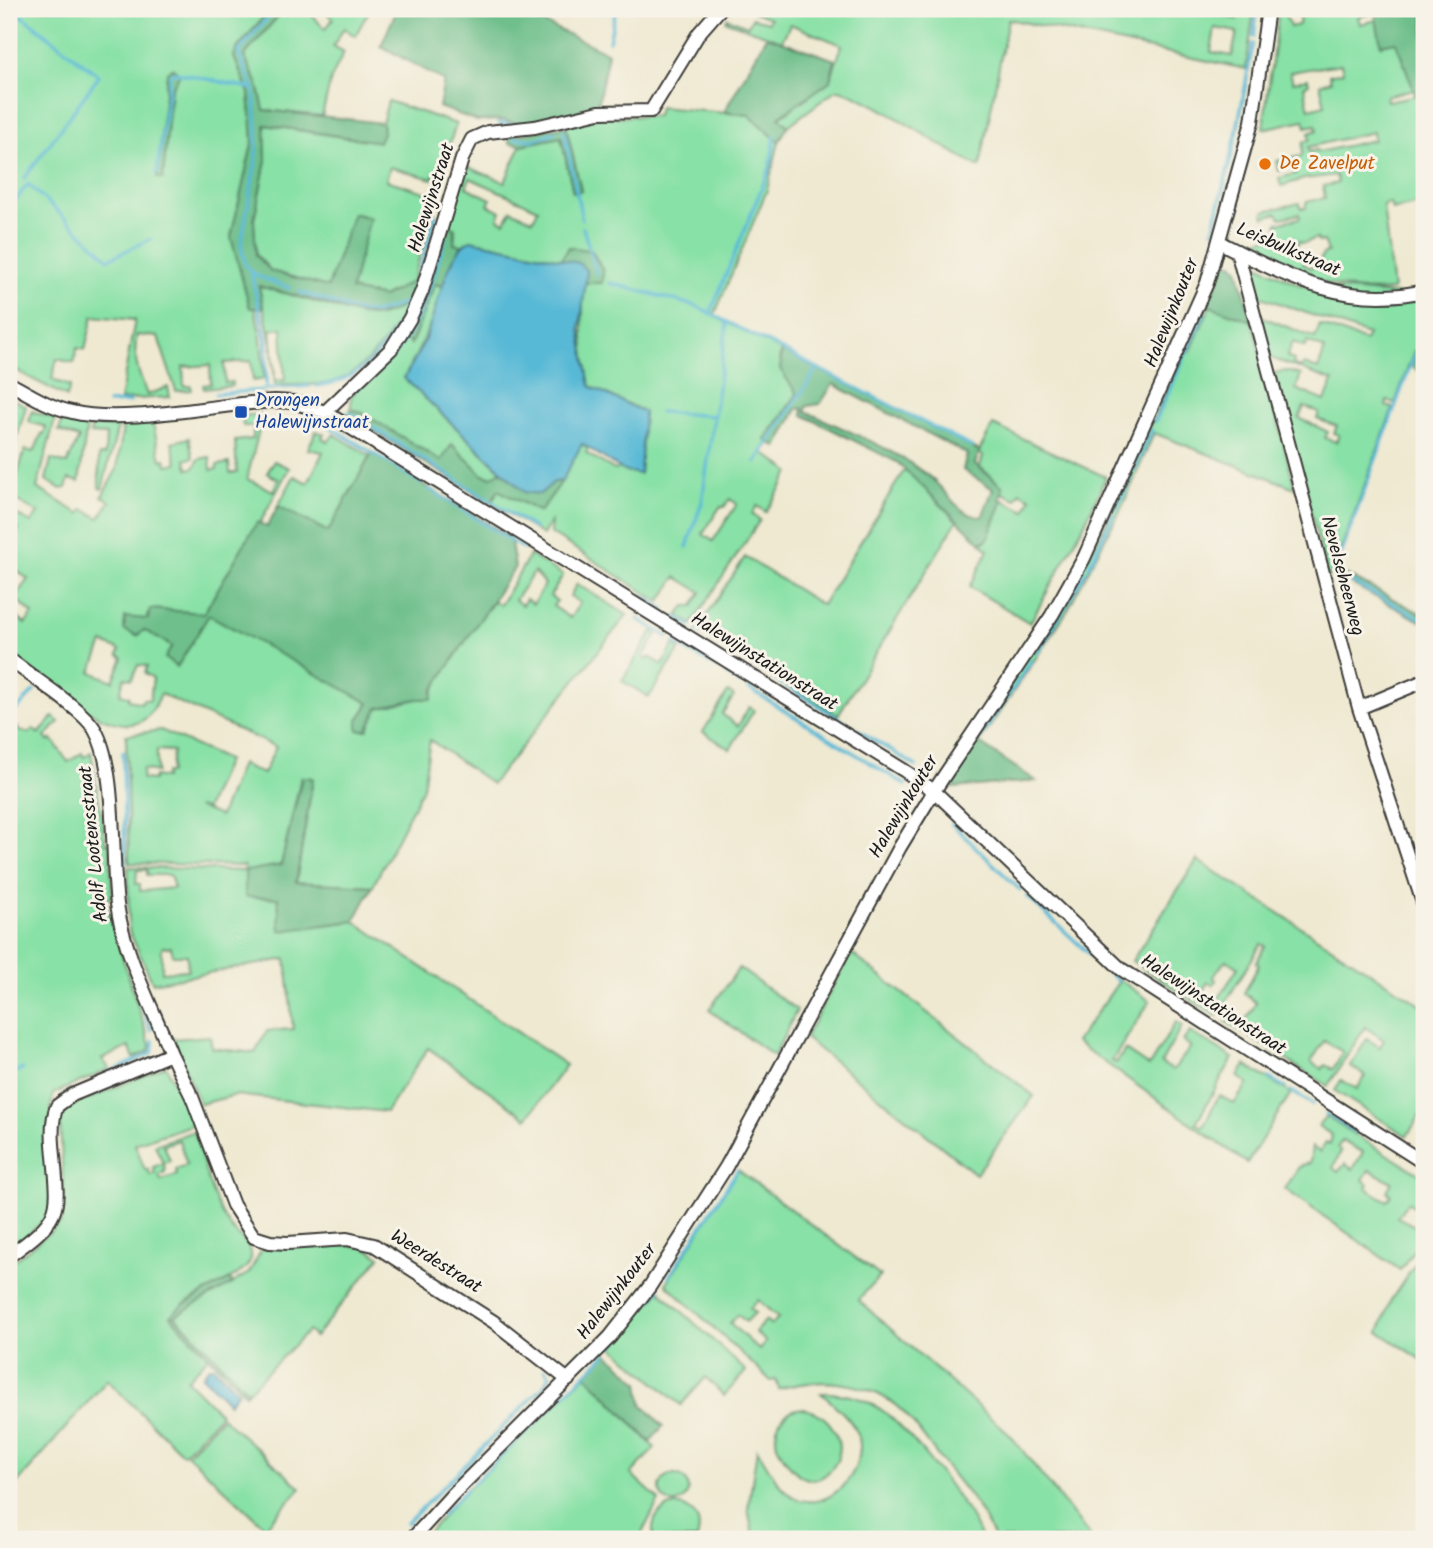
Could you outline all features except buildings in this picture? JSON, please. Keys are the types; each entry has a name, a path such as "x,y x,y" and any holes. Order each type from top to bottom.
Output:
{"street":[{"name":"Halewijnstraat","path":"326,412 391,349 410,318 422,291 461,159 472,139 488,132 535,127 599,112 651,111 699,33 720,9"},
{"name":"Halewijnkouter","path":"412,1539 453,1494 610,1337 650,1286 692,1224 934,791 1052,615 1084,558 1192,320 1219,242 1252,122 1268,9"},
{"name":"Leisbulkstraat","path":"1219,242 1328,291 1373,297 1424,291"},
{"name":"Nevelseheerweg","path":"1237,251 1359,708 1424,906"},
{"name":"Halewijnstationstraat","path":"9,383 54,407 85,415 119,415 275,401 293,402 326,412 934,791 1121,969 1424,1163"},
{"name":"Adolf Lootensstraat","path":"9,659 96,731 103,755 113,835 117,903 122,929 171,1054"},
{"path":"1359,708 1424,681"},
{"path":"9,1256 45,1229 56,1210 58,1192 52,1134 57,1106 72,1095 171,1054"},
{"name":"Weerdestraat","path":"171,1054 191,1097 233,1205 254,1237 270,1242 347,1239 374,1245 494,1322 568,1380"}],"green space":[{"path":"9,9 270,9 236,50 234,57 249,93 253,140 231,237 250,308 255,308 261,338 264,379 253,381 251,361 224,363 225,383 232,382 232,386 204,389 203,385 211,384 210,365 183,367 184,386 191,386 192,390 176,391 158,337 137,335 136,359 147,395 168,387 170,397 120,400 135,320 93,316 85,350 77,348 74,363 57,359 52,380 70,386 67,397 9,367"},
{"path":"270,9 284,9 244,56 258,84 264,110 382,123 383,133 379,142 265,125 266,160 254,220 256,255 271,271 328,287 353,213 370,218 351,290 383,297 409,283 422,283 412,297 390,313 379,315 353,312 259,286 263,308 250,308 231,237 253,140 249,93 234,57 236,50"},
{"path":"284,9 306,9 325,29 333,19 323,9 370,9 355,36 344,28 333,46 344,52 331,79 322,116 264,110 258,85 244,56"},
{"path":"397,9 515,9 608,53 598,104 593,110 528,126 504,120 477,121 439,107 444,81 381,46"},
{"path":"754,9 1215,9 1214,14 1237,19 1239,9 1254,9 1246,69 1008,19 980,167 847,92 836,90 788,126 779,118 830,81 842,45 790,24 782,41 726,21 727,18 748,26 752,18 769,22 770,18 754,12","holes":["1215,28 1237,32 1232,56 1211,52"]},
{"path":"1279,9 1283,9 1290,27 1299,25 1300,14 1317,9 1374,9 1375,13 1358,17 1360,24 1377,20 1381,45 1396,41 1414,89 1386,96 1387,101 1424,94 1424,203 1392,210 1390,203 1383,205 1393,290 1373,291 1334,285 1298,273 1244,249 1245,243 1268,238 1267,233 1278,232 1277,223 1300,218 1299,214 1281,218 1277,213 1264,217 1264,211 1300,203 1301,208 1306,208 1306,202 1325,198 1323,186 1338,183 1336,175 1304,179 1281,186 1279,178 1296,174 1292,165 1279,171 1277,161 1302,156 1303,142 1310,140 1309,133 1317,130 1316,125 1306,127 1304,120 1263,129","holes":["1341,64 1343,72 1329,75 1331,81 1320,84 1325,105 1309,109 1304,86 1309,84 1308,79 1293,82 1290,72","1373,132 1374,140 1318,152 1309,152 1308,147","1317,238 1319,242 1324,241 1328,252 1323,254 1317,267 1313,265 1311,268 1303,264 1308,255 1295,250 1299,241 1304,243"]},
{"path":"1374,9 1424,9 1424,94 1416,96 1396,42 1381,45"},
{"path":"767,36 835,60 830,81 779,117 788,126 779,142 749,115 724,112"},
{"path":"173,68 180,74 171,89 163,179 157,178 167,72"},
{"path":"388,101 456,124 440,175 444,176 412,282 383,297 350,290 370,218 353,213 329,288 271,271 256,255 254,220 266,160 265,125 348,138 383,133 382,123","holes":["390,167 432,179 433,176 441,178 436,198 386,180"]},
{"path":"659,107 749,115 779,142 767,190 714,316 782,351 779,358 798,394 765,439 770,443 763,452 790,472 766,512 757,506 752,514 760,520 692,624 678,616 685,606 693,606 701,592 676,577 660,602 550,533 551,520 543,535 491,503 498,490 540,512 562,481 581,444 588,448 586,453 615,470 619,468 640,474 644,412 590,386 583,335 583,296 585,283 602,283 603,271 592,251 570,247 561,259 471,240 462,245 454,245 455,229 449,225 465,166 505,182 521,145 561,137 573,192 581,191 566,126 599,117 657,116","holes":["470,178 538,209 533,220 511,210 505,222 498,219 501,211 488,205 491,199 466,187","730,499 737,504 713,541 703,534 720,507 724,507"]},
{"path":"566,126 581,191 573,192 561,137 521,145 509,143 509,136"},
{"path":"449,225 455,229 454,244 462,245 451,264 444,286 435,284 411,344 404,337"},
{"path":"569,247 592,251 603,271 602,283 585,283 587,271 561,259"},
{"path":"1251,262 1303,286 1424,297 1424,374 1413,368 1418,352 1414,351 1395,403 1387,401 1386,406 1393,408 1331,576 1328,577 1274,373 1287,371 1301,375 1296,389 1325,401 1333,381 1271,358 1260,316 1315,338 1320,325 1365,341 1368,335 1253,294 1246,263","holes":["1293,342 1305,347 1307,342 1325,349 1318,369 1304,364 1301,368 1293,365 1294,360 1287,357","1304,407 1319,412 1317,419 1337,426 1334,433 1339,435 1336,442 1325,438 1328,432 1299,418"]},
{"path":"1226,263 1233,263 1238,269 1252,321 1207,305"},
{"path":"435,284 444,286 426,334 404,378 501,471 491,477 483,475 452,445 442,461 359,411 351,410 351,397 376,373 404,337 411,344"},
{"path":"259,286 360,315 379,317 411,302 380,348 360,368 336,381 314,385 275,385 272,348","holes":["282,328 285,380 275,380 271,330"]},
{"path":"1210,306 1252,321 1295,488 1154,433 1124,503 1066,613 979,743 975,740 1101,534 1184,350 1190,353"},
{"path":"782,351 980,451 975,464 1003,487 1000,499 1003,500 987,540 981,543 897,462 803,415 802,408 797,409 777,447 765,440 797,394 780,369","holes":["833,384 967,454 963,470 993,489 982,517 974,516 960,508 931,478 901,458 805,411 807,406 820,404"]},
{"path":"9,397 26,406 11,458 9,457"},
{"path":"351,410 359,411 441,461 452,444 483,475 491,477 501,471 525,492 540,494 554,482 562,481 540,512 498,490 491,503 347,415"},
{"path":"32,411 55,419 37,488 80,514 83,509 99,518 110,501 102,496 117,469 123,426 153,424 161,460 165,459 167,465 177,463 172,442 189,438 193,458 186,459 188,469 194,468 199,459 210,457 211,470 217,469 217,465 229,463 230,473 237,473 235,441 253,439 253,426 243,426 242,416 263,414 247,479 273,491 278,479 267,473 274,461 289,468 260,523 257,523 204,613 150,609 143,629 172,646 177,667 209,614 369,703 358,720 359,730 367,730 378,708 417,699 431,699 441,676 458,649 494,601 500,605 530,555 563,575 550,596 557,601 553,606 570,618 580,603 570,596 577,584 627,615 492,784 430,740 423,788 373,886 296,883 313,779 301,777 281,865 280,930 354,921 566,1065 527,1118 428,1048 386,1112 236,1095 200,1104 172,1039 210,1036 212,1048 255,1053 267,1031 293,1029 286,959 153,983 129,931 128,867 244,871 245,866 129,863 126,735 161,730 227,760 206,809 197,807 220,816 241,764 263,774 276,747 161,694 146,718 132,724 115,722 76,704 13,655 17,650 9,643 9,610 25,624 33,614 16,599 9,607 9,593 18,593 28,579 14,569 9,576 9,546 19,529 9,525 9,510 31,523 38,513 13,498 9,504 9,495 14,489 9,485 9,471 17,476 25,450 34,452 46,427 29,422","holes":["534,572 545,584 533,604 526,599 522,605 515,600","103,643 120,650 118,655 123,658 113,681 91,672","138,665 147,666 145,673 153,678 150,700 143,699 142,703 129,700 129,696 120,694 124,678 132,679","157,750 173,751 170,773 166,773 165,778 154,776 153,780 142,779 143,769 157,772","137,870 147,870 147,875 170,875 174,888 140,891 140,884 136,884","162,947 171,947 173,955 187,955 188,970 162,972"]},
{"path":"62,421 87,425 79,482 69,479 66,488 61,489 46,480 51,459 67,464 79,438 59,431"},
{"path":"993,425 1106,477 1084,525 1030,623 970,587 988,550 981,543 987,540 1003,500 1025,511 1031,498 1020,492 1016,499 1002,493 1003,487 980,467 983,456 978,453"},
{"path":"92,426 118,427 102,489 99,488 99,455 105,455 106,435 90,434"},
{"path":"316,431 324,434 322,438 328,442 334,434 370,456 328,532 278,506 294,476 308,483 323,452 308,449"},
{"path":"372,453 510,537 515,567 433,690 432,699 417,699 378,708 367,730 358,730 358,720 369,703 209,615 177,667 165,658 172,646 144,630 137,636 124,630 125,617 148,619 150,609 204,613 257,522 267,527 278,506 328,532"},
{"path":"905,469 957,521 838,715 699,627 745,557 822,605"},
{"path":"1337,570 1424,615 1422,622 1335,575"},
{"path":"653,631 657,634 643,657 647,660 650,657 663,665 674,645 680,649 649,697 622,681"},
{"path":"728,692 734,696 722,714 738,726 749,707 754,710 730,749 703,732"},
{"path":"53,717 59,722 45,737 48,741 52,739 68,762 82,753 84,757 91,752 106,844 110,842 112,896 105,901 150,1045 149,1051 134,1058 129,1047 102,1059 110,1069 53,1094 53,1192 49,1216 9,1251 9,734 18,727 19,731 29,733 33,729 39,734"},
{"path":"975,740 1036,781 952,788"},
{"path":"302,777 313,778 296,882 373,886 354,921 280,931 278,898 245,897 245,871 281,865"},
{"path":"1197,860 1424,1007 1424,1109 1407,1136 1335,1091 1341,1080 1357,1089 1365,1076 1350,1066 1367,1039 1380,1047 1384,1040 1365,1027 1328,1086 1226,1022 1232,1012 1246,1020 1256,1003 1244,993 1259,965 1256,963 1265,946 1261,944 1217,1016 1132,961","holes":["1226,960 1238,967 1216,1003 1202,992 1208,982 1213,985 1216,980 1213,977","1324,1041 1343,1052 1333,1069 1325,1065 1322,1069 1311,1062"]},
{"path":"851,953 1034,1096 976,1174 805,1038"},
{"path":"739,968 797,1010 774,1056 709,1010"},
{"path":"1120,980 1150,1001 1112,1061 1116,1063 1125,1050 1149,1066 1176,1022 1182,1026 1161,1063 1173,1070 1191,1047 1183,1041 1190,1032 1233,1058 1196,1123 1203,1127 1219,1095 1234,1104 1248,1083 1238,1077 1245,1065 1291,1093 1247,1163 1076,1042"},
{"path":"166,1066 194,1124 135,1144 145,1170 148,1169 150,1175 155,1173 153,1167 163,1163 155,1145 194,1131 217,1205 251,1254 242,1271 171,1316 210,1355 187,1380 221,1414 183,1454 107,1380 9,1493 9,1265 61,1223 64,1202 60,1121 66,1108","holes":["179,1140 187,1165 176,1169 177,1175 161,1180 159,1175 165,1172 164,1163 170,1161 164,1145"]},
{"path":"1326,1117 1424,1177 1424,1215 1408,1202 1397,1217 1417,1227 1424,1217 1424,1236 1400,1270 1285,1189 1299,1167 1310,1163 1312,1147 1320,1152 1326,1142 1330,1144 1332,1135 1318,1126","holes":["1342,1141 1363,1152 1353,1169 1345,1164 1338,1172 1333,1168 1341,1151 1337,1148","1369,1170 1392,1182 1387,1191 1391,1195 1387,1201 1366,1188 1368,1184 1363,1180"]},
{"path":"738,1170 880,1276 858,1300 1011,1436 1092,1539 994,1539 979,1509 901,1410 874,1392 843,1384 810,1383 779,1389 776,1380 771,1381 666,1284","holes":["758,1300 778,1318 771,1325 766,1320 755,1332 766,1342 759,1350 730,1323 738,1315 746,1322 755,1313 750,1308"]},
{"path":"329,1243 364,1247 380,1257 315,1337 308,1331 248,1391 175,1316 249,1273 262,1249"},
{"path":"1424,1250 1424,1361 1379,1332 1391,1300"},
{"path":"230,1279 232,1284 175,1316 248,1391 245,1394 170,1316 184,1304"},
{"path":"660,1291 746,1371 724,1396 706,1377 681,1405 613,1347"},
{"path":"607,1353 639,1382 642,1404 663,1426 650,1442 586,1375"},
{"path":"586,1375 655,1448 631,1474 659,1500 639,1539 422,1539 466,1490"},
{"path":"821,1393 861,1399 876,1406 894,1421 923,1452 953,1491 976,1526 981,1539 754,1539 748,1509 757,1449 782,1487 792,1496 805,1501 831,1496 851,1476 857,1464 860,1451 857,1431"},
{"path":"796,1409 815,1412 830,1424 835,1432 839,1451 837,1461 820,1478 812,1480 796,1472 777,1445 779,1423 786,1414"},
{"path":"222,1417 301,1488 265,1527 187,1454"},
{"path":"674,1475 684,1479 688,1489 684,1499 674,1503 664,1499 660,1489 664,1479"},
{"path":"676,1505 688,1509 695,1516 699,1527 697,1539 654,1539 653,1527 657,1516 664,1509"}],"water":[{"path":"470,240 579,263 587,271 580,329 590,386 644,412 640,474 624,471 582,444 562,481 554,482 540,494 524,492 404,378 425,339 454,258"},
{"path":"209,1367 214,1367 238,1392 229,1403 202,1376"}],"waterway":[{"path":"13,9 99,76 24,179"},
{"path":"275,9 238,53 254,89 257,129 256,160 241,245 246,266 255,275 289,288"},
{"path":"609,41 616,9"},
{"path":"1254,36 1257,9"},
{"path":"1213,230 1236,136 1253,44"},
{"path":"157,173 170,75 174,72 254,89"},
{"path":"499,123 510,124"},
{"path":"564,131 582,219"},
{"path":"514,138 534,140 555,132"},
{"path":"710,314 770,168 775,136"},
{"path":"9,209 28,184 109,259 151,239"},
{"path":"317,386 345,379 367,364 385,345 400,321 411,295 436,215"},
{"path":"583,228 597,274"},
{"path":"359,387 393,355 416,321 432,282 445,238"},
{"path":"251,272 266,340 268,389 310,386"},
{"path":"610,283 696,306 972,447"},
{"path":"300,292 356,311 376,313 408,302"},
{"path":"1155,422 1204,314"},
{"path":"687,547 702,502 727,323"},
{"path":"1415,353 1335,570 1338,575 1424,620"},
{"path":"756,462 817,369"},
{"path":"216,394 264,390"},
{"path":"108,403 130,402"},
{"path":"348,412 534,528"},
{"path":"660,412 714,416"},
{"path":"319,420 421,483"},
{"path":"1134,470 1152,430"},
{"path":"1117,508 1131,478"},
{"path":"429,489 524,549"},
{"path":"1089,566 1114,514"},
{"path":"1037,654 1086,571"},
{"path":"643,596 665,610"},
{"path":"676,617 691,626"},
{"path":"638,619 668,637"},
{"path":"697,630 705,635"},
{"path":"712,640 766,673"},
{"path":"674,642 719,669"},
{"path":"979,740 1032,660"},
{"path":"726,674 740,683"},
{"path":"773,678 916,766"},
{"path":"748,688 906,785"},
{"path":"9,718 34,691"},
{"path":"123,752 125,863"},
{"path":"952,824 1020,890"},
{"path":"1027,896 1118,981"},
{"path":"139,996 151,1030"},
{"path":"111,1072 152,1053 153,1041"},
{"path":"9,1074 23,1069"},
{"path":"1269,1078 1285,1087"},
{"path":"1291,1091 1312,1104"},
{"path":"1326,1114 1355,1132"},
{"path":"669,1277 737,1171"},
{"path":"612,1346 659,1290"},
{"path":"473,1484 606,1354"},
{"path":"407,1523 543,1387 550,1375 545,1369"},
{"path":"441,1516 467,1489"}],"place":[{"name":"De Zavelput","path":"1265,164"},
{"name":"Drongen Halewijnstraat","path":"241,412"}]}
